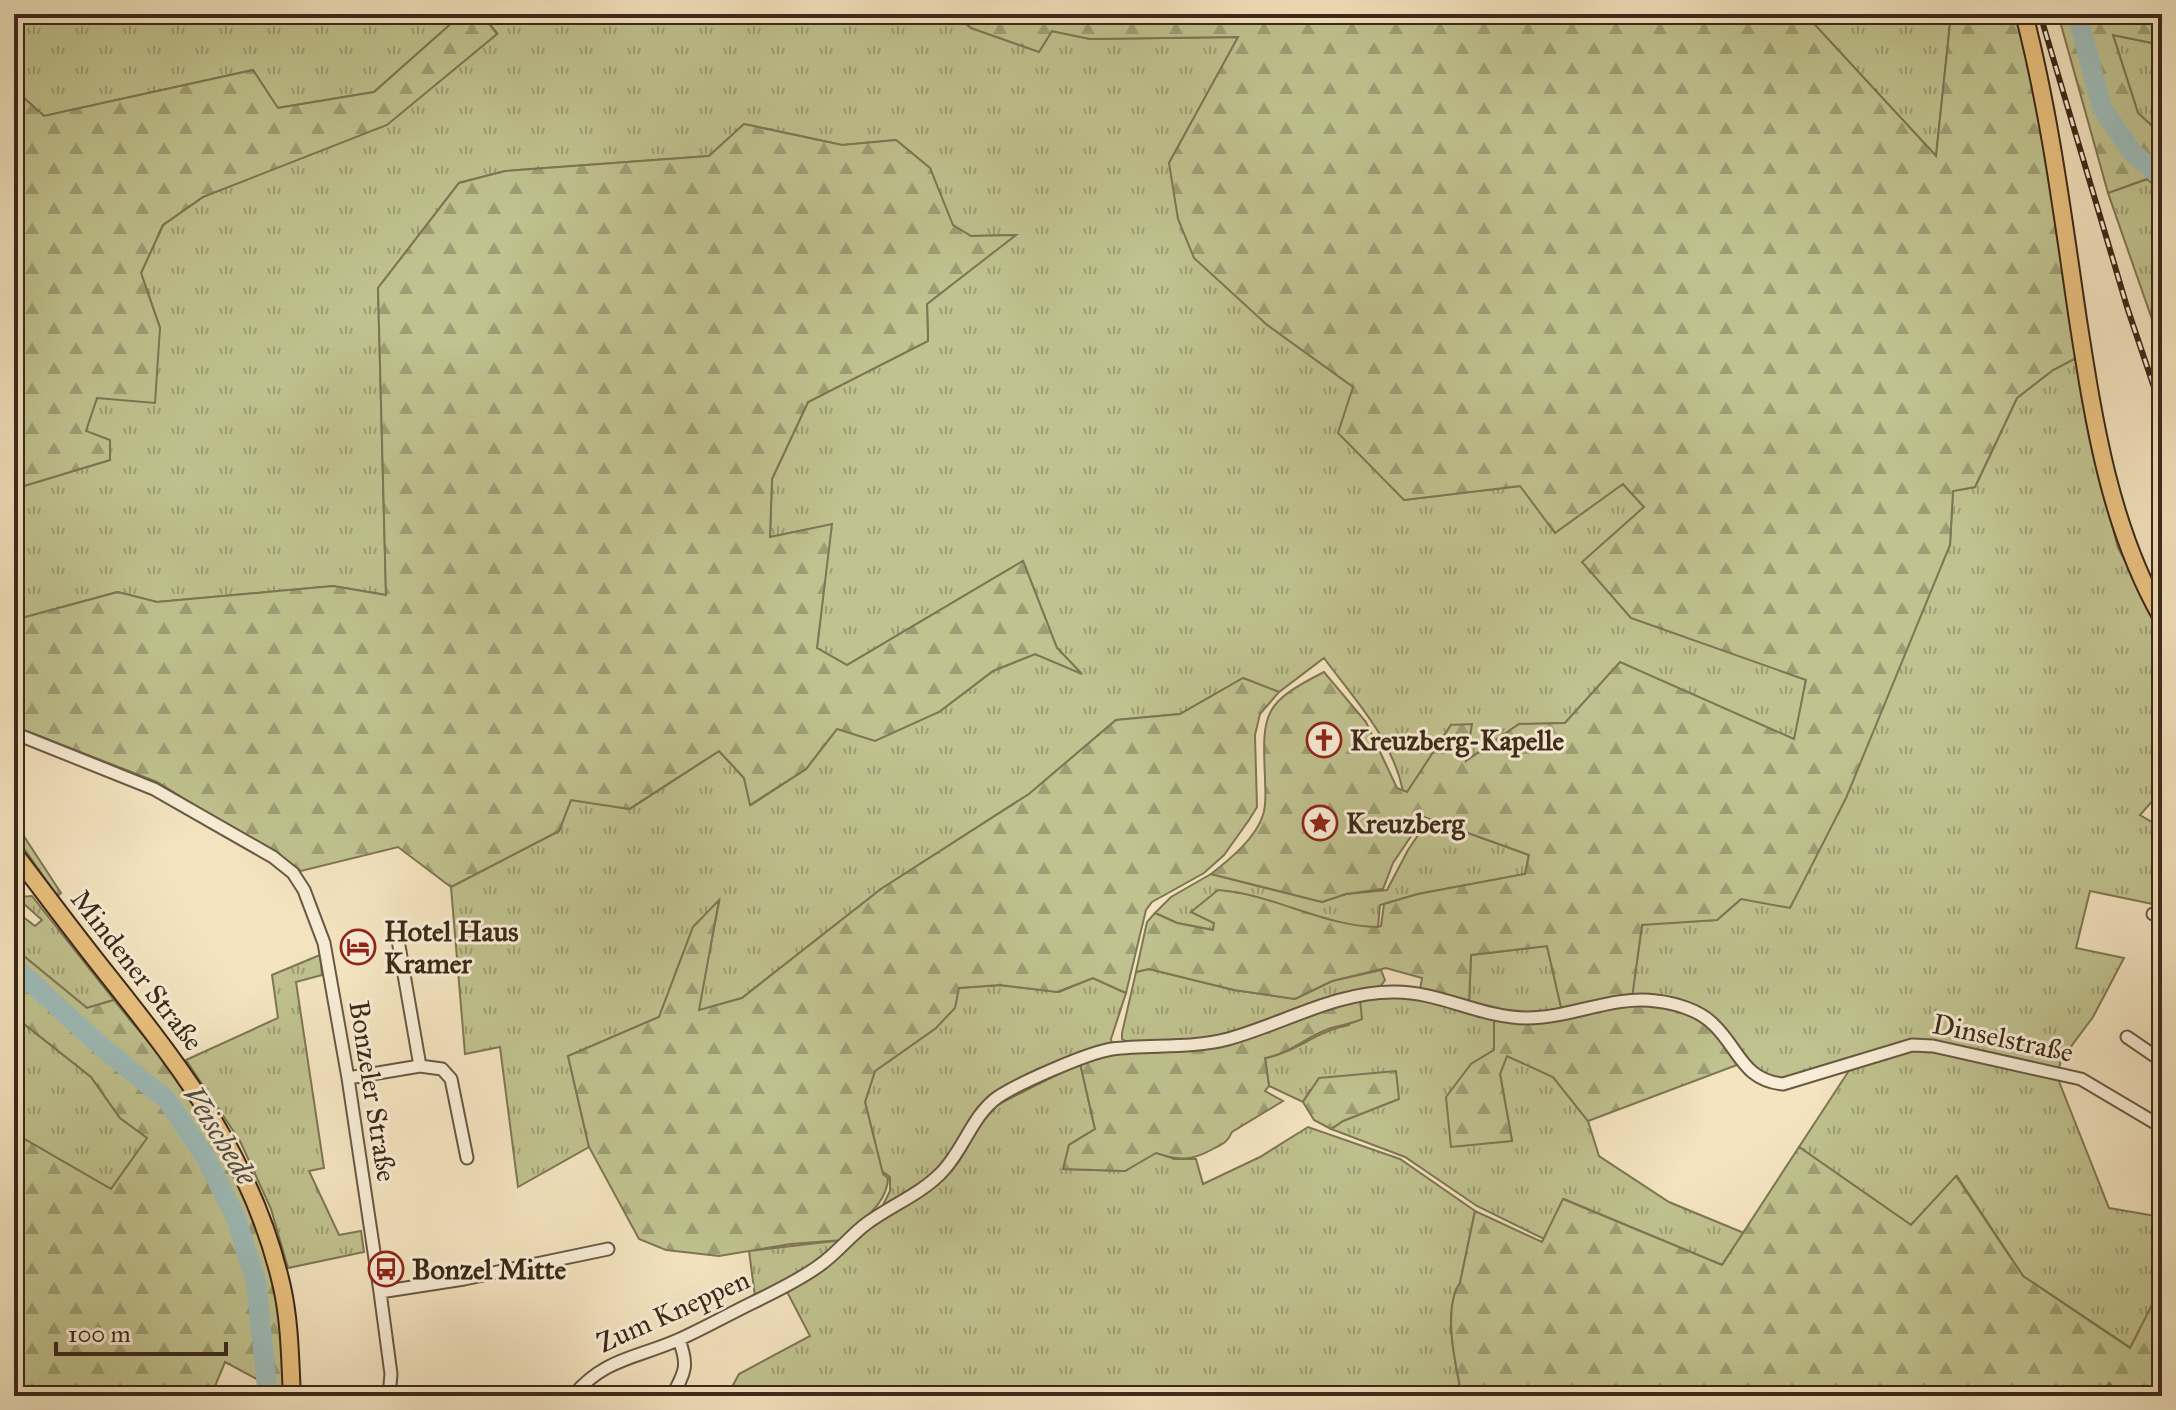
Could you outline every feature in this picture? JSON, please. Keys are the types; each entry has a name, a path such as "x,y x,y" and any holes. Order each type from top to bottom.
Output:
{"main road":[{"path":"2024,14 2045,111 2102,456 2131,555 2162,618"},
{"name":"Mindener Straße","path":"14,853 144,1019 226,1138 250,1187 282,1286 292,1396"}],"street":[{"name":"Bonzeler Straße","path":"14,733 154,789 273,857 293,873 315,913 324,943 380,1292 391,1374 389,1396"},
{"path":"398,940 420,1066"},
{"name":"Dinselstraße","path":"800,1279 822,1264 867,1223 939,1175 984,1111 1007,1092 1106,1050 1214,1043 1320,1006 1366,994 1423,994 1522,1018 1635,1000 1661,1001 1681,1006 1711,1022 1753,1074 1783,1084 1922,1044 2073,1076 2089,1082 2162,1127"},
{"path":"2127,1037 2162,1061"},
{"path":"348,1078 420,1066 442,1069 451,1079 467,1158"},
{"path":"380,1292 464,1279 608,1249"},
{"name":"Zum Kneppen","path":"573,1396 602,1368 679,1340 800,1279"},
{"path":"672,1396 684,1374 686,1360 679,1340"}],"green space":[{"path":"462,14 374,92 277,108 253,70 44,116 14,89 14,16"},
{"path":"462,14 481,14 497,34 387,125 203,197 163,225 141,273 160,328 155,403 97,398 86,431 110,440 110,460 14,489 14,89 44,116 253,70 278,108 374,92"},
{"path":"481,14 955,14 971,28 1052,31 1090,39 1239,37 1169,163 1266,324 1354,387 1404,500 1520,486 1623,484 1644,507 1583,562 1631,618 1806,679 1795,740 1620,663 1565,723 1519,724 1464,762 1451,725 1407,793 1403,791 1398,772 1381,736 1324,658 1279,692 1243,678 1180,714 1116,720 1029,794 881,889 742,998 698,1011 719,902 693,927 659,1017 568,1056 589,1147 518,1187 500,1047 465,1054 451,887 559,831 571,800 630,809 719,751 744,778 751,805 806,769 837,729 939,712 993,671 1035,654 1080,672 1057,648 1023,561 847,665 817,648 831,525 770,537 772,479 808,402 928,341 927,304 1014,235 971,236 952,225 930,168 896,140 842,145 744,124 709,156 505,171 459,183 378,288 386,595 333,586 157,602 117,592 22,618 14,616 14,489 110,460 85,432 97,398 160,328 141,273 163,225 203,197 497,33"},
{"path":"955,14 1805,14 1936,156 1951,14 2017,14 2034,85 2078,357 2053,370 2017,398 1975,487 1953,491 1950,545 1846,798 1790,908 1741,899 1717,920 1642,925 1631,1005 1656,1004 1674,1008 1714,1026 1737,1065 1588,1121 1553,1077 1507,1056 1500,1074 1512,1141 1451,1147 1446,1097 1471,1064 1494,1050 1494,1018 1563,1016 1547,946 1471,955 1469,1004 1420,990 1422,978 1386,968 1332,981 1295,999 1234,990 1149,969 1136,972 1147,922 1155,913 1177,923 1213,930 1214,923 1191,912 1218,890 1258,897 1337,921 1378,927 1381,926 1384,904 1418,894 1525,874 1529,855 1424,817 1393,863 1383,889 1346,894 1322,902 1211,874 1248,840 1263,815 1266,796 1264,738 1270,712 1289,692 1324,672 1366,722 1397,788 1407,792 1451,725 1472,724 1466,761 1519,724 1565,723 1620,662 1794,739 1806,680 1631,618 1582,562 1644,507 1623,484 1555,533 1520,486 1404,500 1338,433 1353,387 1266,324 1194,258 1178,219 1169,163 1238,37 1090,39 1052,31 1039,52 971,28"},
{"path":"1805,14 1951,14 1936,156 1812,22"},
{"path":"2058,14 2162,14 2162,45 2113,35 2138,113 2162,135 2162,191 2147,179 2108,193"},
{"path":"2113,35 2162,45 2162,135 2138,113"},
{"path":"744,124 842,145 896,140 930,168 953,225 971,236 1016,235 927,304 928,341 808,402 772,479 770,537 832,524 817,648 847,665 1023,561 1057,648 1082,674 1035,654 993,671 939,712 875,741 837,729 806,769 750,805 744,778 719,751 629,809 571,800 559,831 451,887 398,847 301,871 157,782 14,726 14,616 22,618 118,592 157,602 333,586 386,595 378,288 459,183 505,171 709,156"},
{"path":"2147,179 2162,191 2162,348 2108,193"},
{"path":"2078,357 2096,464 2118,548 2162,628 2162,790 2140,815 2162,828 2162,906 2090,891 2076,948 2124,958 2093,1017 2061,1060 2059,1069 1929,1041 1781,1081 1769,1079 1632,996 1642,924 1717,920 1741,899 1950,545 1953,491 1975,487 2017,398 2053,370"},
{"path":"1243,678 1279,692 1260,714 1255,735 1257,807 1224,855 1204,873 1152,902 1146,910 1126,993 1093,978 1057,992 1000,985 959,988 955,1008 936,1028 875,1071 865,1102 883,1174 888,1178 887,1187 872,1212 843,1240 791,1244 719,1256 666,1250 639,1239 589,1147 568,1056 659,1017 693,927 719,900 699,1010 742,998 881,889 1029,794 1116,720 1180,714"},
{"path":"1429,819 1529,855 1525,874 1418,894 1380,905 1378,927 1355,927 1301,912 1192,912 1214,923 1213,930 1177,923 1155,913 1171,897 1211,874 1322,902 1346,894 1387,890"},
{"path":"14,821 61,893 57,896 14,834"},
{"path":"14,890 20,897 32,896 114,1000 87,1008 14,948 14,910 35,926 42,920 24,904 14,901"},
{"path":"1547,946 1562,1011 1521,1017 1469,1004 1471,955"},
{"path":"14,948 87,1008 114,1000 191,1096 236,1176 264,1246 281,1319 283,1393 225,1362 211,1396 14,1396 14,1133 111,1189 147,1138 120,1118 91,1077 14,1016"},
{"path":"320,955 322,975 296,982 324,1168 309,1171 339,1235 361,1231 364,1252 288,1268 271,1209 240,1141 186,1060 278,1018 272,975"},
{"path":"1149,969 1234,990 1295,999 1332,981 1381,970 1385,980 1380,987 1254,1028 1208,1038 1131,1044 1122,1039 1122,1033 1136,972"},
{"path":"1093,978 1126,993 1112,1044 997,1094 948,1160 914,1190 882,1207 890,1191 890,1177 882,1171 865,1102 875,1071 936,1028 958,988 1000,985 1059,992"},
{"path":"1387,996 1424,999 1494,1018 1494,1050 1471,1064 1512,1141 1500,1074 1507,1056 1553,1077 1588,1121 1599,1156 1669,1202 1744,1233 1722,1265 1564,1199 1544,1239 1477,1206 1405,1157 1331,1129 1398,1099 1310,1090 1303,1102 1269,1086 1265,1058 1349,1025 1360,1000"},
{"path":"1360,1000 1362,1019 1322,1031 1265,1058 1269,1086 1265,1091 1283,1101 1232,1132 1219,1146 1198,1156 1185,1158 1156,1153 1125,1171 1063,1169 1069,1145 1095,1129 1080,1063 1113,1054 1205,1048 1314,1010"},
{"path":"14,1016 91,1077 120,1118 148,1138 111,1189 14,1133"},
{"path":"1918,1048 2058,1079 2109,1208 2162,1217 2162,1285 2131,1348 2023,1276 1957,1176 1911,1225 1799,1147 1852,1066"},
{"path":"1080,1063 1095,1129 1069,1145 1064,1169 1125,1171 1156,1152 1174,1159 1196,1159 1203,1184 1260,1157 1308,1127 1400,1159 1475,1211 1452,1308 1452,1338 1462,1396 727,1396 739,1374 810,1336 783,1284 755,1296 749,1251 843,1240 868,1229 950,1169 997,1105"},
{"path":"1396,1071 1399,1099 1343,1121 1331,1129 1314,1120 1303,1102 1319,1078"},
{"path":"1799,1147 1911,1225 1956,1176 2023,1276 2130,1348 2162,1285 2162,1396 2123,1396 2109,1383 2103,1396 1462,1396 1452,1338 1452,1308 1475,1211 1542,1242 1563,1199 1722,1265"}],"waterway":[{"path":"2077,14 2102,108 2132,152 2162,178"},
{"name":"Veischede","path":"14,967 102,1047 167,1100 206,1158 236,1218 256,1282 268,1396"}],"railway":[{"path":"2040,14 2127,307 2162,411"}],"place":[{"name":"Kreuzberg-Kapelle","path":"1324,740"},
{"name":"Kreuzberg","path":"1320,823"},
{"name":"Hotel Haus Kramer","path":"358,947"},
{"name":"Bonzel Mitte","path":"386,1269"}]}
